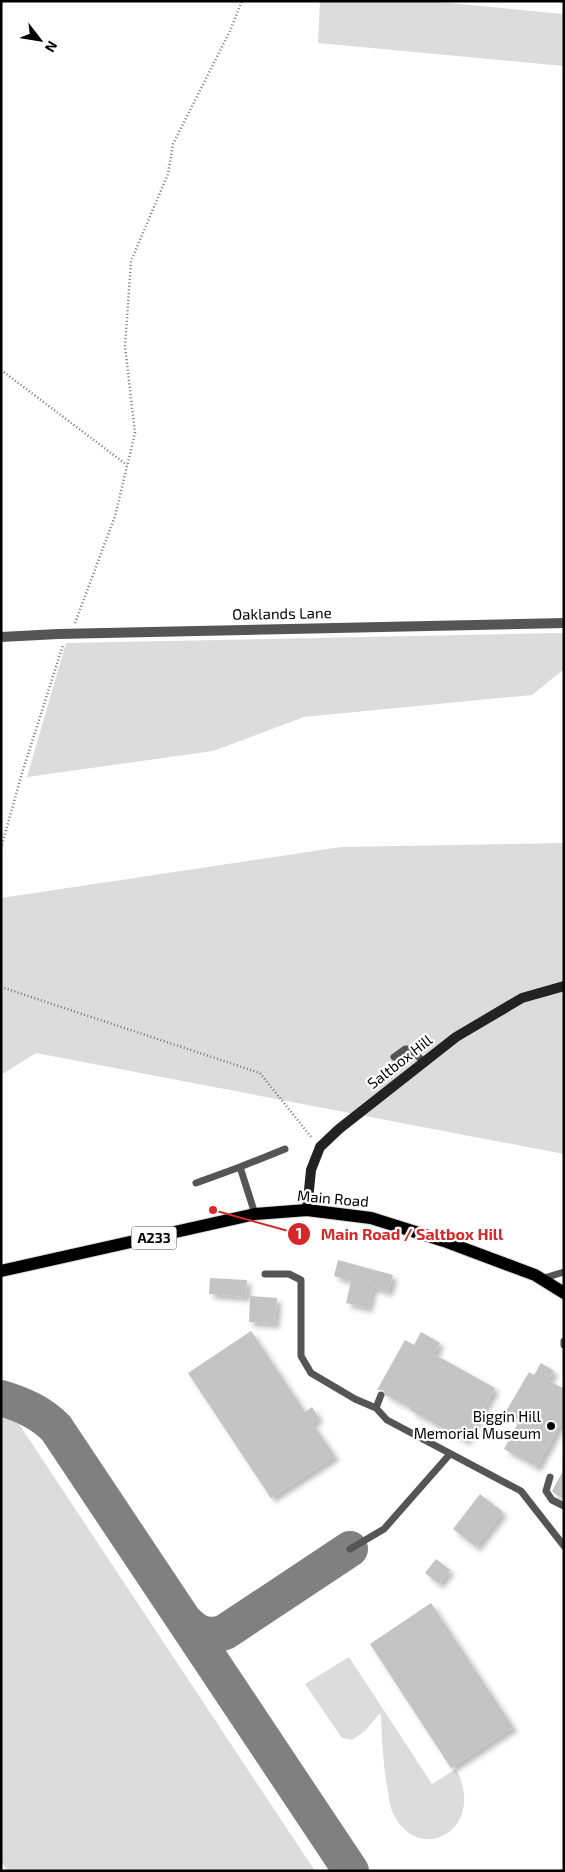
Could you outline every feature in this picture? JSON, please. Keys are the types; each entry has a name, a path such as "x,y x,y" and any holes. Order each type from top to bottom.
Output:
{"main road":[{"name":"Main Road","path":"1,1271 255,1214 307,1210 371,1218 444,1241 541,1279 564,1293"}],"street":[{"name":"Oaklands Lane","path":"1,637 564,623"},
{"name":"Saltbox Hill","path":"307,1210 311,1170 320,1148 339,1129 456,1037 522,998 564,986"}],"lane":[{"path":"394,1057 405,1049 410,1049 424,1062"},
{"path":"196,1183 285,1149"},
{"path":"240,1167 255,1214"},
{"path":"541,1279 564,1272"},
{"path":"265,1274 289,1274 301,1280 301,1356 311,1372 356,1399 376,1408 387,1420 520,1491 564,1546"},
{"path":"376,1408 381,1395"},
{"path":"350,1549 384,1528 450,1454"},
{"path":"550,1477 546,1491 552,1500 564,1506"}],"path":[{"path":"1,848 22,773 67,634 74,628 88,594 115,516 135,434 125,346 131,261 168,174 173,144 230,32 242,1"},
{"path":"1,370 127,465"},
{"path":"1,986 260,1073 320,1148"}],"shaded area":[{"path":"320,1 428,1 564,14 564,66 318,43"},
{"path":"564,633 564,669 532,695 304,717 213,751 27,777 66,643"},
{"path":"564,843 564,1154 36,1053 1,1075 1,898 341,847"},
{"path":"1,1416 17,1421 315,1871 8,1871 1,1861"},
{"path":"349,1657 432,1784 456,1769 464,1791 463,1809 457,1824 446,1834 432,1839 418,1837 404,1829 393,1813 385,1772 381,1715 379,1714 366,1730 352,1740 342,1738 305,1684"}],"building":[{"path":"338,1260 393,1275 388,1292 373,1287 368,1308 346,1303 351,1281 334,1276"},
{"path":"210,1278 247,1280 246,1297 209,1294"},
{"path":"250,1296 277,1298 275,1324 249,1322"},
{"path":"251,1331 305,1412 312,1407 319,1418 312,1423 335,1456 271,1498 188,1373"},
{"path":"421,1332 440,1343 434,1354 495,1388 466,1441 410,1410 411,1408 386,1395 383,1390 377,1390 405,1340 414,1345"},
{"path":"541,1363 554,1371 548,1380 564,1389 564,1417 537,1467 504,1449 519,1421 505,1413 529,1372 534,1375"},
{"path":"564,1469 564,1499 552,1491"},
{"path":"480,1494 503,1512 476,1547 453,1529"},
{"path":"436,1559 450,1570 439,1584 425,1573"},
{"path":"431,1603 513,1727 451,1768 370,1644"}],"taxiway":[{"path":"1,1398 31,1410 56,1428 351,1871"},
{"path":"187,1623 195,1630 204,1634 214,1635 225,1632 350,1549"}],"place":[{"name":"Main Road / Saltbox Hill","path":"213,1210"},
{"name":"Biggin Hill Memorial Museum","path":"551,1426"}]}
